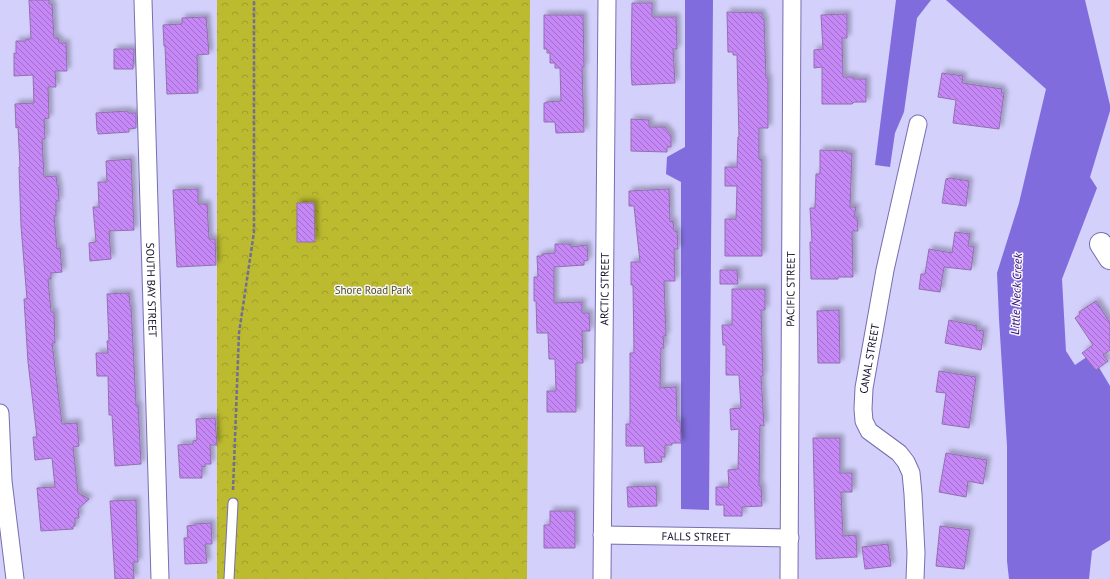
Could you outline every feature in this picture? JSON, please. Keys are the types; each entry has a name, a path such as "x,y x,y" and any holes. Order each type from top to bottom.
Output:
{"street":[{"name":"SOUTH BAY STREET","path":"143,0 160,579"},
{"name":"ARCTIC STREET","path":"602,579 607,0"},
{"name":"PACIFIC STREET","path":"789,579 792,0"},
{"name":"CANAL STREET","path":"915,579 916,553 911,474 906,462 899,453 869,431 864,420 863,409 864,388 885,270 918,124"},
{"path":"0,414 3,481 15,579"},
{"name":"FALLS STREET","path":"602,534 790,538"}],"lane":[{"path":"229,579 233,503"}],"path":[{"path":"233,503 239,333 254,232 254,0"}],"green space":[{"name":"Shore Road Park","path":"217,0 530,0 527,579 217,579"}],"water":[{"path":"685,0 713,0 709,510 681,509 681,182 666,174 667,157 685,147"},
{"path":"896,0 931,0 917,18 904,112 895,133 890,167 875,165"},
{"name":"Little Neck Creek","path":"946,0 1085,0 1110,105 1110,111 1090,177 1097,188 1062,279 1066,351 1075,365 1091,354 1110,386 1110,540 1092,551 1089,579 1009,579 1007,561 1007,446 997,273 1019,203 1046,89"}],"building":[{"path":"29,0 49,0 49,4 52,4 54,38 58,38 59,43 66,43 67,71 55,71 56,87 48,87 49,118 44,119 45,139 42,139 44,177 56,176 59,201 56,201 56,216 54,216 57,249 60,248 62,272 51,273 51,279 48,279 51,312 54,312 55,343 52,343 62,424 77,423 79,446 73,447 78,493 89,499 78,509 79,518 75,518 75,526 73,526 73,529 41,531 37,488 55,487 52,458 35,460 33,437 37,437 28,362 24,299 27,299 21,226 18,127 16,128 15,104 34,103 33,75 14,76 14,53 16,54 16,41 26,41 26,39 31,39"},
{"path":"632,3 652,3 652,17 676,17 677,49 673,49 675,83 632,85"},
{"path":"727,12 762,13 762,19 764,19 766,78 768,78 768,128 759,128 759,159 762,160 762,256 725,256 725,219 736,219 737,186 725,186 725,167 737,167 739,137 737,55 733,55 733,52 728,52"},
{"path":"847,14 847,38 842,38 843,77 866,79 866,102 854,102 852,104 822,104 822,67 814,68 814,50 823,49 821,15"},
{"path":"544,15 583,15 584,67 582,67 584,132 556,133 555,122 544,122 544,103 561,101 560,68 555,68 555,63 550,63 550,53 547,53 547,49 544,49"},
{"path":"206,17 209,54 197,55 198,93 167,94 163,25 182,24 182,18"},
{"path":"114,49 134,49 133,69 114,69"},
{"path":"942,73 963,76 962,83 1002,89 1001,93 1004,93 999,129 953,123 956,100 938,97"},
{"path":"128,111 128,113 136,113 136,128 129,129 129,132 98,134 96,113"},
{"path":"631,119 649,120 649,127 664,127 671,135 671,147 667,147 667,152 631,151"},
{"path":"820,150 847,151 847,153 852,153 850,207 856,207 854,217 857,217 858,231 852,231 853,277 838,277 838,279 811,279 810,242 812,242 810,208 815,208 816,174 820,174"},
{"path":"131,159 134,230 109,231 111,259 90,261 89,243 96,242 93,207 99,207 98,182 107,182 106,161"},
{"path":"950,178 969,181 966,206 942,203 946,179"},
{"path":"198,189 198,204 207,204 209,239 215,239 216,265 177,267 173,190"},
{"path":"669,189 670,222 673,221 674,231 677,231 678,249 674,249 675,281 664,281 666,336 663,336 664,348 661,348 660,388 676,387 677,421 680,421 681,443 665,445 665,457 661,457 662,462 645,463 644,446 626,446 626,424 630,424 630,353 634,353 633,285 631,285 631,262 640,262 634,206 629,206 629,191"},
{"path":"297,203 314,203 315,242 297,242"},
{"path":"955,232 970,234 968,246 974,247 971,270 944,267 940,292 919,289 921,274 925,274 929,249 952,253"},
{"path":"555,244 571,244 571,247 587,245 588,260 584,261 584,265 554,267 554,303 582,302 582,313 589,313 590,331 582,331 583,363 576,363 576,412 547,412 547,391 556,391 555,359 549,359 548,333 537,333 536,301 534,301 534,277 538,277 537,256 555,253"},
{"path":"720,270 737,270 738,284 720,284"},
{"path":"732,289 765,289 765,310 761,310 763,376 761,376 764,426 760,425 759,486 761,486 762,506 742,507 742,516 724,516 724,505 716,505 716,487 729,487 728,470 738,469 739,429 731,430 730,409 741,408 739,375 726,375 726,345 723,345 722,325 732,325"},
{"path":"129,293 141,464 115,466 112,415 109,415 108,376 97,376 96,353 108,353 107,341 109,341 107,294"},
{"path":"1096,301 1110,323 1110,350 1103,355 1108,361 1096,370 1082,353 1093,345 1075,318 1080,314 1079,312"},
{"path":"839,310 840,363 818,363 817,311"},
{"path":"949,320 977,326 976,330 984,331 981,350 945,343"},
{"path":"939,371 976,377 969,428 942,424 946,393 936,392"},
{"path":"215,418 217,445 210,445 211,464 205,464 205,467 202,466 202,478 180,478 178,445 193,444 193,441 197,440 196,419"},
{"path":"813,438 840,438 840,473 852,473 852,492 841,492 843,536 856,535 857,557 816,559"},
{"path":"946,453 987,460 983,484 968,481 966,497 939,492"},
{"path":"656,486 657,506 628,507 627,487"},
{"path":"136,500 138,562 133,562 134,579 115,579 110,501"},
{"path":"550,511 575,511 575,548 544,548 544,525 550,525"},
{"path":"211,523 212,544 205,544 207,563 185,564 184,538 188,538 187,526"},
{"path":"940,526 970,530 964,569 936,566"},
{"path":"888,544 891,566 865,569 862,547"}]}
